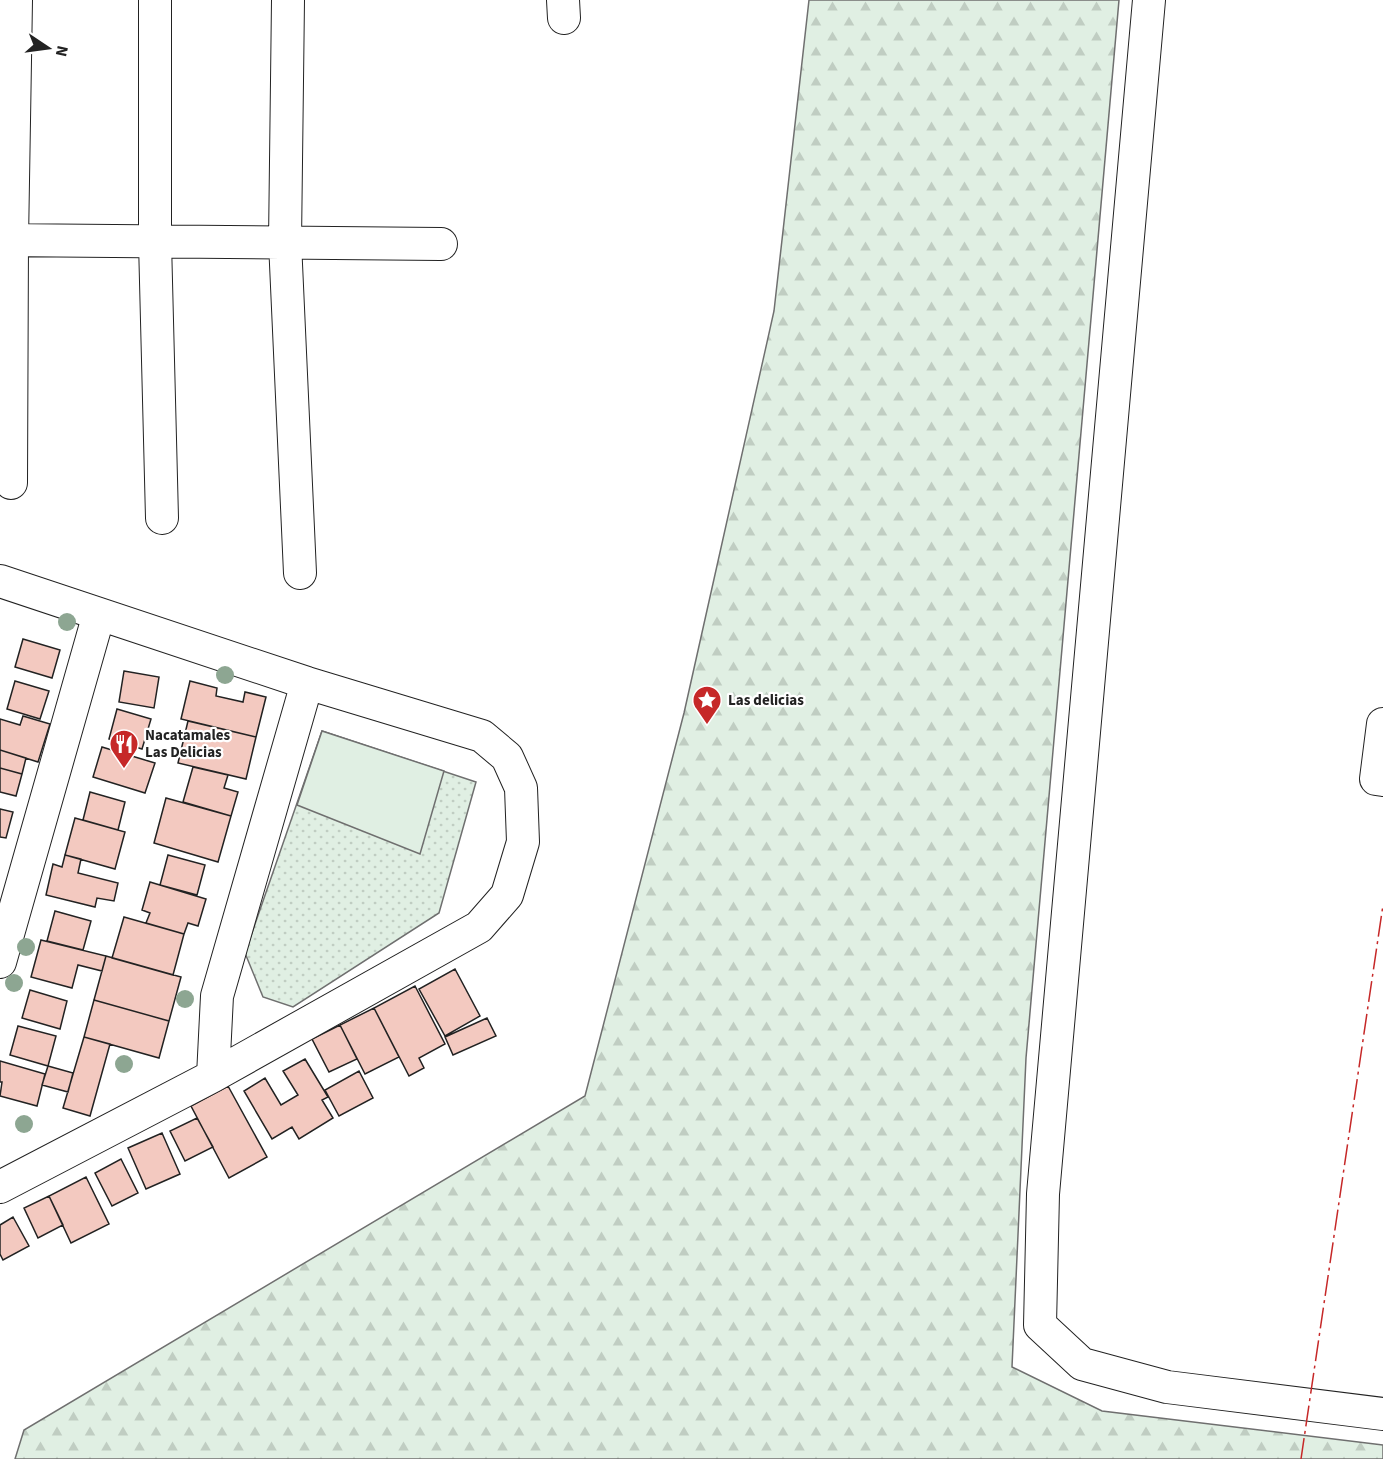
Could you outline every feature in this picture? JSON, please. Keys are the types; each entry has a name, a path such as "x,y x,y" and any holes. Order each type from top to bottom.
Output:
{"street":[{"path":"11,483 6,241 16,0"},
{"path":"155,0 155,242 162,518"},
{"path":"288,0 285,242 300,573"},
{"path":"1149,0 1043,1194 1040,1325 1082,1364 1167,1387 1383,1414"},
{"path":"6,241 441,244"},
{"path":"0,581 308,683 482,736 507,757 521,788 523,842 507,895 480,927 213,1076 0,1187"},
{"path":"0,962 99,615"},
{"path":"213,1076 217,996 308,683"},
{"path":"1383,724 1376,779 1383,780"}],"green space":[{"path":"809,0 1119,0 1026,1058 1012,1367 1102,1411 1383,1445 1383,1459 15,1459 24,1430 585,1096 684,713 774,311"},
{"path":"322,731 476,782 439,913 293,1007 263,997 245,953"},
{"path":"322,731 444,771 420,854 297,805"}],"building":[{"path":"23,639 60,650 52,678 15,667"},
{"path":"124,671 159,677 154,708 119,702"},
{"path":"15,681 49,691 40,719 7,709"},
{"path":"190,681 217,688 216,696 243,702 245,692 266,697 256,737 181,719"},
{"path":"117,709 151,719 142,749 109,739"},
{"path":"23,716 50,724 38,762 0,750 0,719 20,725"},
{"path":"188,721 256,737 246,779 178,763"},
{"name":"Nacatamales Las Delicias","path":"102,747 155,763 145,793 93,777"},
{"path":"0,750 26,758 22,774 0,768"},
{"path":"193,767 228,775 224,788 238,792 231,816 183,802"},
{"path":"0,768 22,774 16,796 0,792"},
{"path":"90,792 125,802 118,830 83,820"},
{"path":"166,798 231,816 218,862 154,843"},
{"path":"0,809 13,812 6,838 0,837"},
{"path":"75,818 125,832 115,869 65,855"},
{"path":"65,855 81,859 78,873 118,883 114,901 97,898 95,907 46,895 53,864 62,867"},
{"path":"168,855 205,865 197,895 160,885"},
{"path":"150,882 206,899 198,926 188,923 184,934 146,923 150,913 142,910"},
{"path":"55,911 91,921 83,950 47,941"},
{"path":"124,917 184,934 173,975 112,958"},
{"path":"41,940 106,956 102,971 78,965 72,988 31,977"},
{"path":"106,956 181,977 169,1021 94,1000"},
{"path":"455,969 480,1016 445,1036 419,989"},
{"path":"415,986 445,1044 419,1058 424,1068 409,1076 374,1008"},
{"path":"30,990 67,1001 60,1029 22,1018"},
{"path":"94,1000 169,1021 159,1058 84,1037"},
{"path":"374,1008 399,1057 365,1074 340,1025"},
{"path":"487,1018 496,1036 453,1055 445,1037"},
{"path":"340,1025 357,1059 329,1072 312,1039"},
{"path":"18,1026 56,1036 48,1066 10,1055"},
{"path":"84,1037 110,1044 90,1116 63,1108"},
{"path":"305,1059 328,1097 322,1100 333,1118 299,1139 292,1127 272,1139 244,1091 265,1078 281,1105 298,1095 283,1071"},
{"path":"0,1061 45,1074 37,1106 0,1096 2,1082 0,1082"},
{"path":"48,1066 73,1073 68,1092 42,1085"},
{"path":"359,1071 373,1098 339,1116 325,1090"},
{"path":"228,1086 267,1157 229,1178 191,1106"},
{"path":"197,1118 213,1147 185,1161 170,1131"},
{"path":"162,1133 180,1174 146,1189 128,1148"},
{"path":"121,1159 138,1193 112,1206 95,1173"},
{"path":"86,1177 109,1224 71,1243 49,1196"},
{"path":"49,1196 63,1225 38,1238 24,1208"},
{"path":"13,1217 29,1246 3,1260 0,1254 0,1225"}],"power":[{"path":"1301,1459 1383,905"}],"place":[{"name":"Las delicias","path":"707,726"},
{"name":"Nacatamales Las Delicias","path":"124,770"}]}
